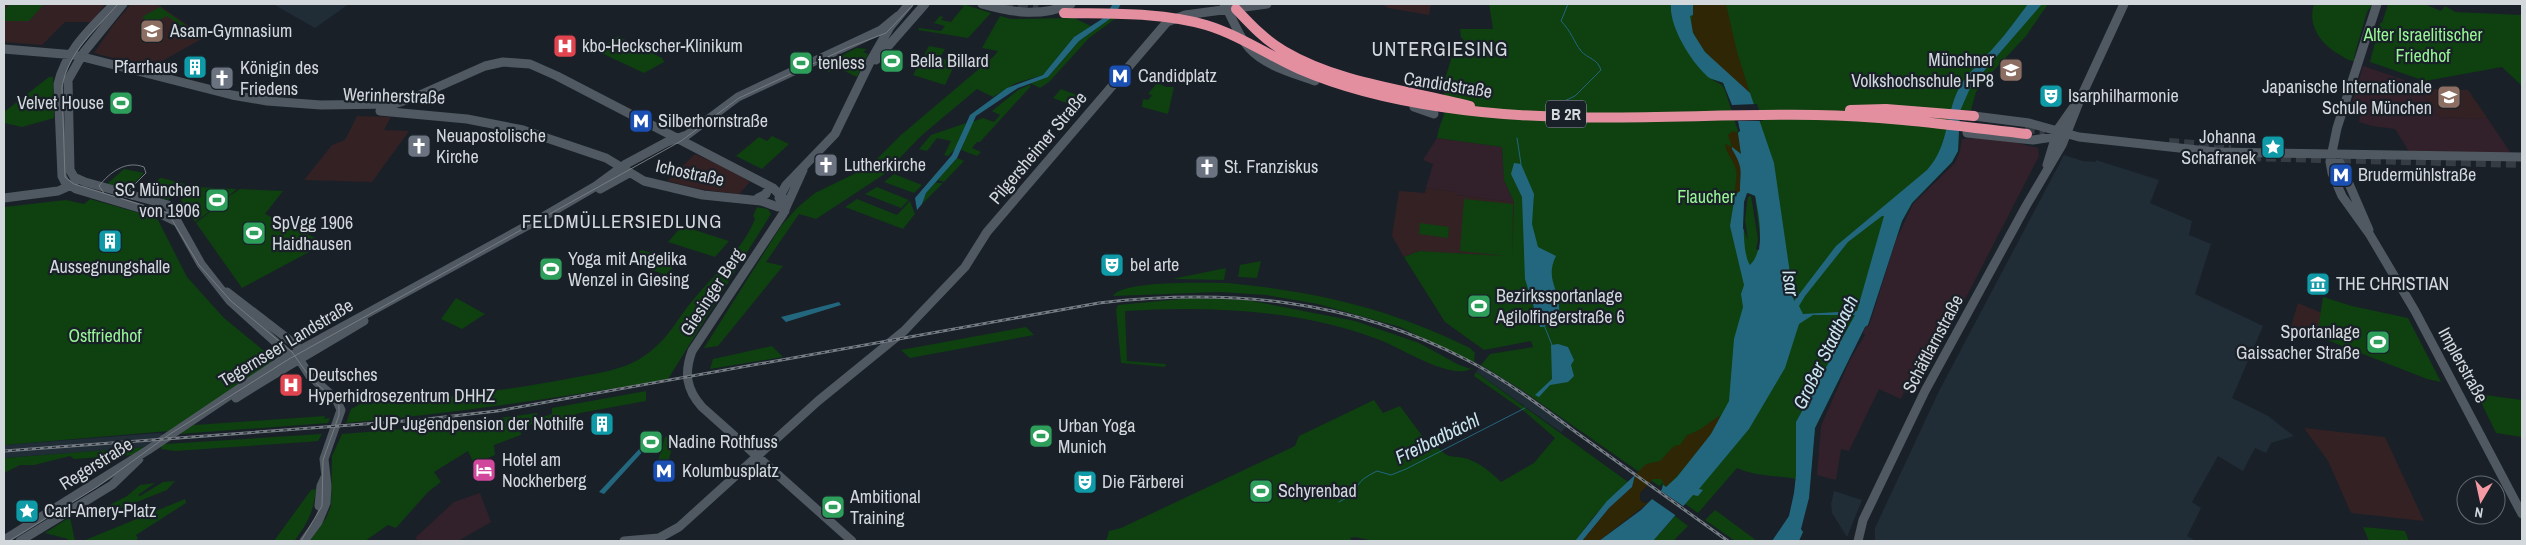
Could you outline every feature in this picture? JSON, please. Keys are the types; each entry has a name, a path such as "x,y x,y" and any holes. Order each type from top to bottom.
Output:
{"highway":[{"path":"1230,7 1268,41 1305,61 1362,81 1470,106"},
{"name":"Candidstraße","path":"1074,10 1154,12 1205,21 1238,32 1304,69 1337,83 1397,98 1505,116 1572,120 1663,115"},
{"name":"Candidstraße","path":"1304,69 1379,90 1436,102 1558,114 1663,115"},
{"path":"1418,108 1441,114 1505,116"},
{"path":"1849,113 1886,109 1962,125 2027,128"},
{"path":"1849,113 1962,125 1974,116"},
{"name":"B 2R","path":"1663,115 1849,113"}],"main road":[{"path":"114,4 68,57 59,73 62,173 65,182 70,186 163,215 177,222"},
{"path":"123,4 79,58 67,83 70,166 74,177 84,182 168,205 201,264 223,290 292,342 296,355 310,376 338,401 341,410 340,418 324,459 325,477 328,486 326,503 318,522 304,541"},
{"path":"677,139 688,135 738,97 881,30 909,4"},
{"name":"Giesinger Berg","path":"756,456 699,404 689,392 686,380 687,367 692,351 774,225 781,209 790,199 793,182 835,134 867,71 925,4"},
{"name":"Candidstraße","path":"982,4 1016,13 1033,14 1056,10 1074,10"},
{"path":"1003,4 1032,9 1059,4"},
{"path":"1230,7 1245,4"},
{"path":"1230,7 1267,4"},
{"name":"Schäftlarnstraße","path":"2048,168 2050,153 2081,97 2124,4"},
{"name":"Implerstraße","path":"2377,4 2343,106 2330,162 2332,173 2345,202 2370,235 2453,380 2522,514"},
{"name":"Candidstraße","path":"1230,7 1250,48 1274,64 1334,87 1418,108"},
{"name":"Pilgersheimer Straße","path":"624,541 649,540 666,536 679,527 818,401 821,394 916,318 965,267 987,232 1161,27 1178,17 1230,7"},
{"path":"867,71 898,16"},
{"name":"Werinherstraße","path":"4,49 68,57"},
{"name":"Werinherstraße","path":"4,53 79,58 232,95 289,103 390,106 405,103 483,67 501,62 518,62 529,64 561,79 677,139"},
{"name":"Werinherstraße","path":"79,58 209,95 262,105 298,109 428,112 479,119 525,131 607,158 625,170"},
{"path":"1418,108 1441,114"},
{"path":"1974,116 2060,135 2216,152 2522,159"},
{"path":"1962,125 2043,146 2050,153"},
{"path":"2027,128 2039,132 2035,140"},
{"path":"2010,137 2035,140 2060,135"},
{"name":"Schäftlarnstraße","path":"1858,541 1863,520 1922,397 2048,168 2060,135"},
{"path":"677,139 769,186 780,195 781,209"},
{"name":"Tegernseer Landstraße","path":"151,448 296,355 339,337 418,287 543,217 555,213 625,170 658,147 677,139"},
{"name":"Implerstraße","path":"2333,155 2340,163 2370,235"},
{"name":"Ichostraße","path":"625,170 637,178 693,192 747,200 781,209"},
{"path":"70,186 74,177"},
{"path":"4,198 58,191 84,182"},
{"path":"769,186 793,182"},
{"path":"780,195 793,182"},
{"path":"758,198 766,194 769,186"},
{"name":"Ichostraße","path":"747,200 780,195"},
{"name":"Regerstraße","path":"4,541 151,448"},
{"name":"Regerstraße","path":"20,541 112,485 151,448"},
{"path":"756,456 852,541"},
{"path":"298,541 316,513 321,486 325,477"}],"shaded area":[{"path":"4,4 106,4 91,22 65,22 42,45 4,42"},
{"name":"Asam-Gymnasium","path":"131,4 157,4 205,37 164,60 146,67 94,53 113,25"},
{"path":"273,4 349,4 315,28"},
{"path":"1382,4 1431,4 1429,15 1388,8"},
{"path":"2363,66 2416,84 2440,117 2488,119 2512,155 2410,153 2395,129 2359,122 2360,116 2349,112"},
{"name":"Japanische Internationale Schule München","path":"2416,84 2430,89 2468,90 2488,119 2440,117"},
{"path":"357,116 391,117 384,130 409,131 372,182 304,180 332,145 345,140"},
{"path":"1437,138 1502,147 1504,180 1514,202 1456,195 1456,192 1426,188 1433,164 1423,160"},
{"path":"1962,139 2005,140 2038,148 2039,156 1958,313 1925,355 1907,393 1904,392 1901,399 1879,389 1849,451 1841,449 1836,480 1817,475 1821,426 1850,360 1865,335 1863,332 1869,326 1896,240 1913,204 1955,163"},
{"path":"695,154 726,168 750,182 739,194 705,190 667,181"},
{"path":"2064,155 2083,161 2096,162 2096,160 2159,180 2150,203 2192,221 2189,235 2211,244 2195,294 2263,326 2232,398 2268,416 2294,436 2271,443 2266,453 2255,448 2243,471 2218,456 2192,502 2201,508 2187,536 2196,541 1875,541 1875,528 1939,391"},
{"path":"1426,188 1456,192 1456,195 1514,202 1512,257 1419,251 1404,257 1392,236 1399,191 1425,193"},
{"path":"2298,303 2322,313 2317,336 2291,326"},
{"path":"1481,365 1522,390 1569,424 1561,432 1476,372"},
{"path":"2304,428 2385,437 2424,521 2351,513 2328,461"},
{"path":"159,433 165,435 147,447 4,458 4,445"},
{"path":"1834,491 1862,500 1847,537 1832,513 1831,504"},
{"path":"480,493 491,522 458,541 419,541 415,538 454,502"}],"green space":[{"path":"10,4 44,4 29,21 4,21 4,10"},
{"path":"954,4 962,4 991,13 968,38 918,30 919,28 941,31 945,26 934,23 940,16 943,17 941,20 951,22 964,6"},
{"name":"Flaucher","path":"1489,4 2048,4 2026,36 1982,83 1976,92 1971,110 1960,110 1958,151 1952,162 1912,203 1902,221 1865,326 1815,428 1810,478 1796,475 1796,479 1766,475 1737,468 1698,513 1522,390 1481,365 1490,354 1533,347 1531,341 1484,350 1445,322 1404,257 1419,251 1506,256 1460,251 1464,199 1513,204 1512,257 1514,202 1504,180 1502,147 1437,138 1446,108 1442,89 1453,53 1462,52 1464,41 1461,37 1460,29 1493,29"},
{"path":"2314,4 2373,4 2367,12 2354,57 2355,61 2349,60 2333,51 2317,34 2312,20"},
{"name":"Alter Israelitischer Friedhof","path":"2388,4 2424,4 2441,11 2445,6 2455,12 2522,15 2522,86 2502,67 2425,81 2370,62 2380,23 2382,23"},
{"path":"160,7 203,37 199,39 167,16 152,24 142,17"},
{"path":"1000,16 1011,19 1074,18 1091,26 1074,37 1043,75 1016,83 993,97 977,89 922,135 883,175 816,219 799,214 766,262 783,266 718,346 704,348 781,226 798,207 815,193 860,171 878,158 901,135 993,57 998,51 982,48"},
{"path":"1114,16 1119,16 1089,38 1049,82 1040,88 1030,83 1048,77 1079,41"},
{"path":"618,36 662,58 664,62 644,73 597,51"},
{"path":"929,46 945,49 940,58 956,62 945,85 913,75"},
{"path":"857,48 867,49 863,52 868,54 857,77 838,68 829,72 818,66 836,58 839,61 841,60 838,57"},
{"path":"49,77 53,77 54,118 22,127 4,123 4,112"},
{"path":"1157,83 1166,87 1174,87 1168,114 1142,107 1143,99 1148,100 1152,95 1148,94"},
{"path":"1029,85 1031,86 980,142 977,142 972,148 981,152 977,156 961,150 972,122 983,118 994,122 1000,115 992,111 1018,90"},
{"path":"1061,89 1084,98 1079,103 1075,102 1072,105 1053,98"},
{"path":"966,123 956,148 948,156 944,155 951,141 937,138 927,151 919,149 931,135"},
{"path":"772,136 789,144 762,169 736,156 759,137 767,141"},
{"path":"957,158 964,161 944,182 938,180 936,183 943,183 922,204 926,193"},
{"path":"124,169 144,173 128,190 107,184"},
{"path":"894,174 922,185 914,193 884,182"},
{"path":"160,178 185,184 168,200 144,194"},
{"name":"SpVgg 1906 Haidhausen","path":"197,187 237,189 225,199 240,189 283,191 265,214 326,243 242,288 196,223 224,201 195,222 181,200"},
{"path":"877,187 909,200 901,208 865,194"},
{"name":"Ostfriedhof","path":"90,199 157,218 187,277 224,318 274,359 274,362 169,431 4,445 4,207 66,200 84,204"},
{"path":"857,199 897,215 910,201 915,214 903,229 845,207"},
{"path":"757,207 768,209 771,214 668,379 508,404 346,423 351,409 375,396 377,402 392,403 504,389 602,372 630,364 655,348 693,300 735,252 743,242 755,219 753,216"},
{"path":"1420,223 1449,227 1448,238 1419,234"},
{"path":"682,226 729,241 715,257 668,242"},
{"path":"641,250 679,260 666,275 631,263"},
{"path":"1261,261 1257,278 1238,277 1240,265"},
{"path":"1226,268 1224,280 1172,279"},
{"path":"1228,283 1292,291 1382,312 1411,322 1470,348 1475,353 1474,363 1400,327 1318,304 1266,295 1220,292 1113,296 1120,291 1132,287 1148,285"},
{"name":"Sportanlage Gaissacher Straße","path":"2323,297 2352,306 2408,318 2441,382 2427,379 2317,336"},
{"path":"456,298 485,314 462,329 441,319"},
{"path":"1191,298 1247,300 1355,321 1419,343 1459,365 1471,369 1462,371 1439,367 1380,340 1318,322 1254,312 1189,309 1125,311 1127,361 1166,364 1165,367 1121,363 1116,310 1118,305"},
{"path":"1026,327 1034,335 910,358 901,350"},
{"path":"772,346 783,357 710,369 713,359"},
{"path":"1476,372 1628,482 1595,515 1575,541 1374,541 1355,537 1350,538 1352,541 1106,541 1109,531 1121,528 1295,446 1299,436 1374,400 1383,413 1400,406 1431,448 1436,446 1448,455 1473,461 1501,482 1534,463 1555,438 1524,411 1474,376"},
{"path":"646,391 646,401 580,413 538,427 536,419 536,423 521,427 521,435 494,445 495,455 474,464 468,451 434,472 441,482 428,492 396,528 388,525 365,541 310,541 326,518 331,506 332,456 342,434 440,426 537,413 537,419 552,414 552,408"},
{"path":"2477,394 2522,400 2522,437 2496,433"},
{"path":"325,416 324,419 330,418 328,423 178,434 194,425"},
{"path":"322,434 318,441 175,451 161,449 162,445 166,444"},
{"path":"675,436 667,467 656,468 665,437"},
{"path":"147,447 133,455 74,459 70,456 34,465 20,465 4,473 4,458"},
{"path":"175,481 167,490 99,517 98,511 127,496 140,485 155,483 138,495 140,496 163,482"},
{"path":"316,489 310,516 295,540 274,541 311,490"},
{"path":"185,499 186,503 136,535 138,539 135,541 83,541"},
{"path":"1715,510 1757,541 1735,541 1705,520"},
{"path":"1675,516 1688,526 1673,541 1653,541"},
{"path":"70,517 75,541 68,541 68,539 45,533"},
{"path":"2363,527 2405,531 2409,541 2369,541"}],"sand":[{"path":"1693,4 1726,4 1737,52 1750,93 1719,66 1698,43 1692,29"},
{"path":"1733,131 1738,133 1741,154 1733,147 1742,168 1740,191 1735,195 1736,170 1725,144 1732,147 1728,135"},
{"path":"1720,415 1705,442 1689,463 1666,487 1661,479 1653,479 1640,493 1640,500 1644,503 1649,502 1599,541 1582,541 1609,508 1632,487 1635,475 1646,464 1660,461 1674,446 1680,445 1687,435 1700,429"}],"water":[{"path":"1113,4 1121,4 1114,16 1079,41 1048,77 1018,88 976,116 957,158 926,193 922,204 917,210 915,198 952,155 970,115 1007,88 1043,75 1074,37 1102,19"},
{"name":"Isar","path":"1671,4 1693,4 1693,15 1690,16 1693,33 1705,52 1750,93 1774,163 1794,301 1836,246 1927,170 1940,150 1952,105 1962,83 2028,4 2042,4 1971,86 1960,111 1958,151 1952,162 1912,203 1902,221 1868,325 1865,327 1815,428 1809,498 1801,529 1803,532 1799,541 1772,541 1789,516 1794,493 1796,422 1855,315 1813,315 1799,324 1785,368 1749,429 1699,489 1703,490 1698,496 1693,495 1653,541 1599,541 1641,510 1662,489 1663,485 1666,487 1677,477 1711,434 1729,401 1734,339 1743,307 1741,294 1744,285 1730,226 1735,195 1740,191 1741,174 1740,166 1732,147 1741,154 1738,133 1740,131 1723,83 1708,77 1687,52 1677,32 1671,13","holes":["1748,193 1755,196 1760,232 1758,250 1750,265 1744,241 1745,209","1884,216 1857,311 1803,314 1799,306 1805,296 1848,242"]},
{"path":"1514,163 1521,164 1534,194 1532,224 1538,247 1556,256 1553,264 1552,278 1558,297 1559,313 1544,327 1540,327 1525,279 1522,197 1511,174"},
{"path":"839,302 841,305 786,322 781,317"},
{"path":"1558,344 1568,347 1574,360 1571,365 1574,376 1568,382 1550,385 1539,397 1535,395 1552,379 1551,345"},
{"path":"642,446 646,448 604,494 599,492"},
{"path":"1635,475 1632,487 1609,508 1582,541 1575,541 1607,501"}],"pier":[{"path":"1711,79 1723,83 1732,105 1757,104 1763,121 1738,121 1740,131 1736,133 1738,131 1725,90 1722,85"},
{"path":"1747,193 1755,196 1760,239 1759,250 1756,249 1758,239 1751,196 1748,197 1745,220 1748,240 1743,228 1744,202"},
{"path":"1663,482 1661,491 1686,508 1678,517 1652,499 1645,503"}],"waterway":[{"path":"1556,105 1575,96 1601,70 1595,61 1581,51 1561,21 1568,4"},
{"path":"1517,138 1521,164"},
{"path":"1544,325 1552,345"},
{"name":"Freibadbächl","path":"1339,502 1355,493 1360,482 1377,471 1391,475 1406,469 1525,408"}],"tunnel":[{"path":"1003,4 1038,9"},
{"path":"2025,128 2045,130"},
{"path":"2169,143 2231,148"},
{"path":"2206,155 2522,163"}],"tram line":[{"path":"118,4 76,52 65,74 62,87 65,177 74,184 168,213 199,265 231,301 295,356"},
{"path":"295,356 681,141 739,98 847,48 886,33 914,4"},
{"path":"104,193 99,186 108,176 125,166 137,165 144,167 146,173 129,190 128,196 132,199"},
{"path":"9,541 97,487 170,434 295,356"},
{"path":"295,356 309,376 339,405 339,415 323,460 322,506 301,541"}],"railway":[{"path":"4,451 418,420 497,411 1099,303 1194,297 1241,298 1288,303 1333,311 1378,323 1423,339 1467,360 1524,394 1728,541"}],"place":[{"name":"Asam-Gymnasium","path":"152,31"},
{"name":"kbo-Heckscher-Klinikum","path":"565,46"},
{"name":"Bella Billard","path":"892,61"},
{"name":"tenless","path":"801,63"},
{"name":"Pfarrhaus","path":"195,67"},
{"name":"Münchner Volkshochschule HP8","path":"2011,70"},
{"name":"Candidplatz","path":"1120,76"},
{"name":"Königin des Friedens","path":"222,78"},
{"name":"Isarphilharmonie","path":"2051,96"},
{"name":"Japanische Internationale Schule München","path":"2449,97"},
{"name":"Velvet House","path":"121,103"},
{"name":"Silberhornstraße","path":"641,121"},
{"name":"Neuapostolische Kirche","path":"419,146"},
{"name":"Johanna Schafranek","path":"2273,147"},
{"name":"Lutherkirche","path":"826,165"},
{"name":"St. Franziskus","path":"1207,167"},
{"name":"Brudermühlstraße","path":"2341,175"},
{"name":"SC München von 1906","path":"217,200"},
{"name":"SpVgg 1906 Haidhausen","path":"254,233"},
{"name":"Aussegnungshalle","path":"110,241"},
{"name":"bel arte","path":"1112,265"},
{"name":"Yoga mit Angelika Wenzel in Giesing","path":"551,269"},
{"name":"THE CHRISTIAN","path":"2318,284"},
{"name":"Bezirkssportanlage Agilolfingerstraße 6","path":"1479,306"},
{"name":"Sportanlage Gaissacher Straße","path":"2378,342"},
{"name":"Deutsches Hyperhidrosezentrum DHHZ","path":"291,385"},
{"name":"JUP Jugendpension der Nothilfe","path":"602,424"},
{"name":"Urban Yoga Munich","path":"1041,436"},
{"name":"Nadine Rothfuss","path":"651,442"},
{"name":"Hotel am Nockherberg","path":"484,470"},
{"name":"Kolumbusplatz","path":"664,471"},
{"name":"Die Färberei","path":"1085,482"},
{"name":"Schyrenbad","path":"1261,491"},
{"name":"Ambitional Training","path":"833,507"},
{"name":"Carl-Amery-Platz","path":"27,511"}],"district":[{"name":"UNTERGIESING","path":"1440,49"},
{"name":"FELDMÜLLERSIEDLUNG","path":"622,221"}],"water label":[{"name":"Großer Stadtbach","path":"1825,352"}]}
